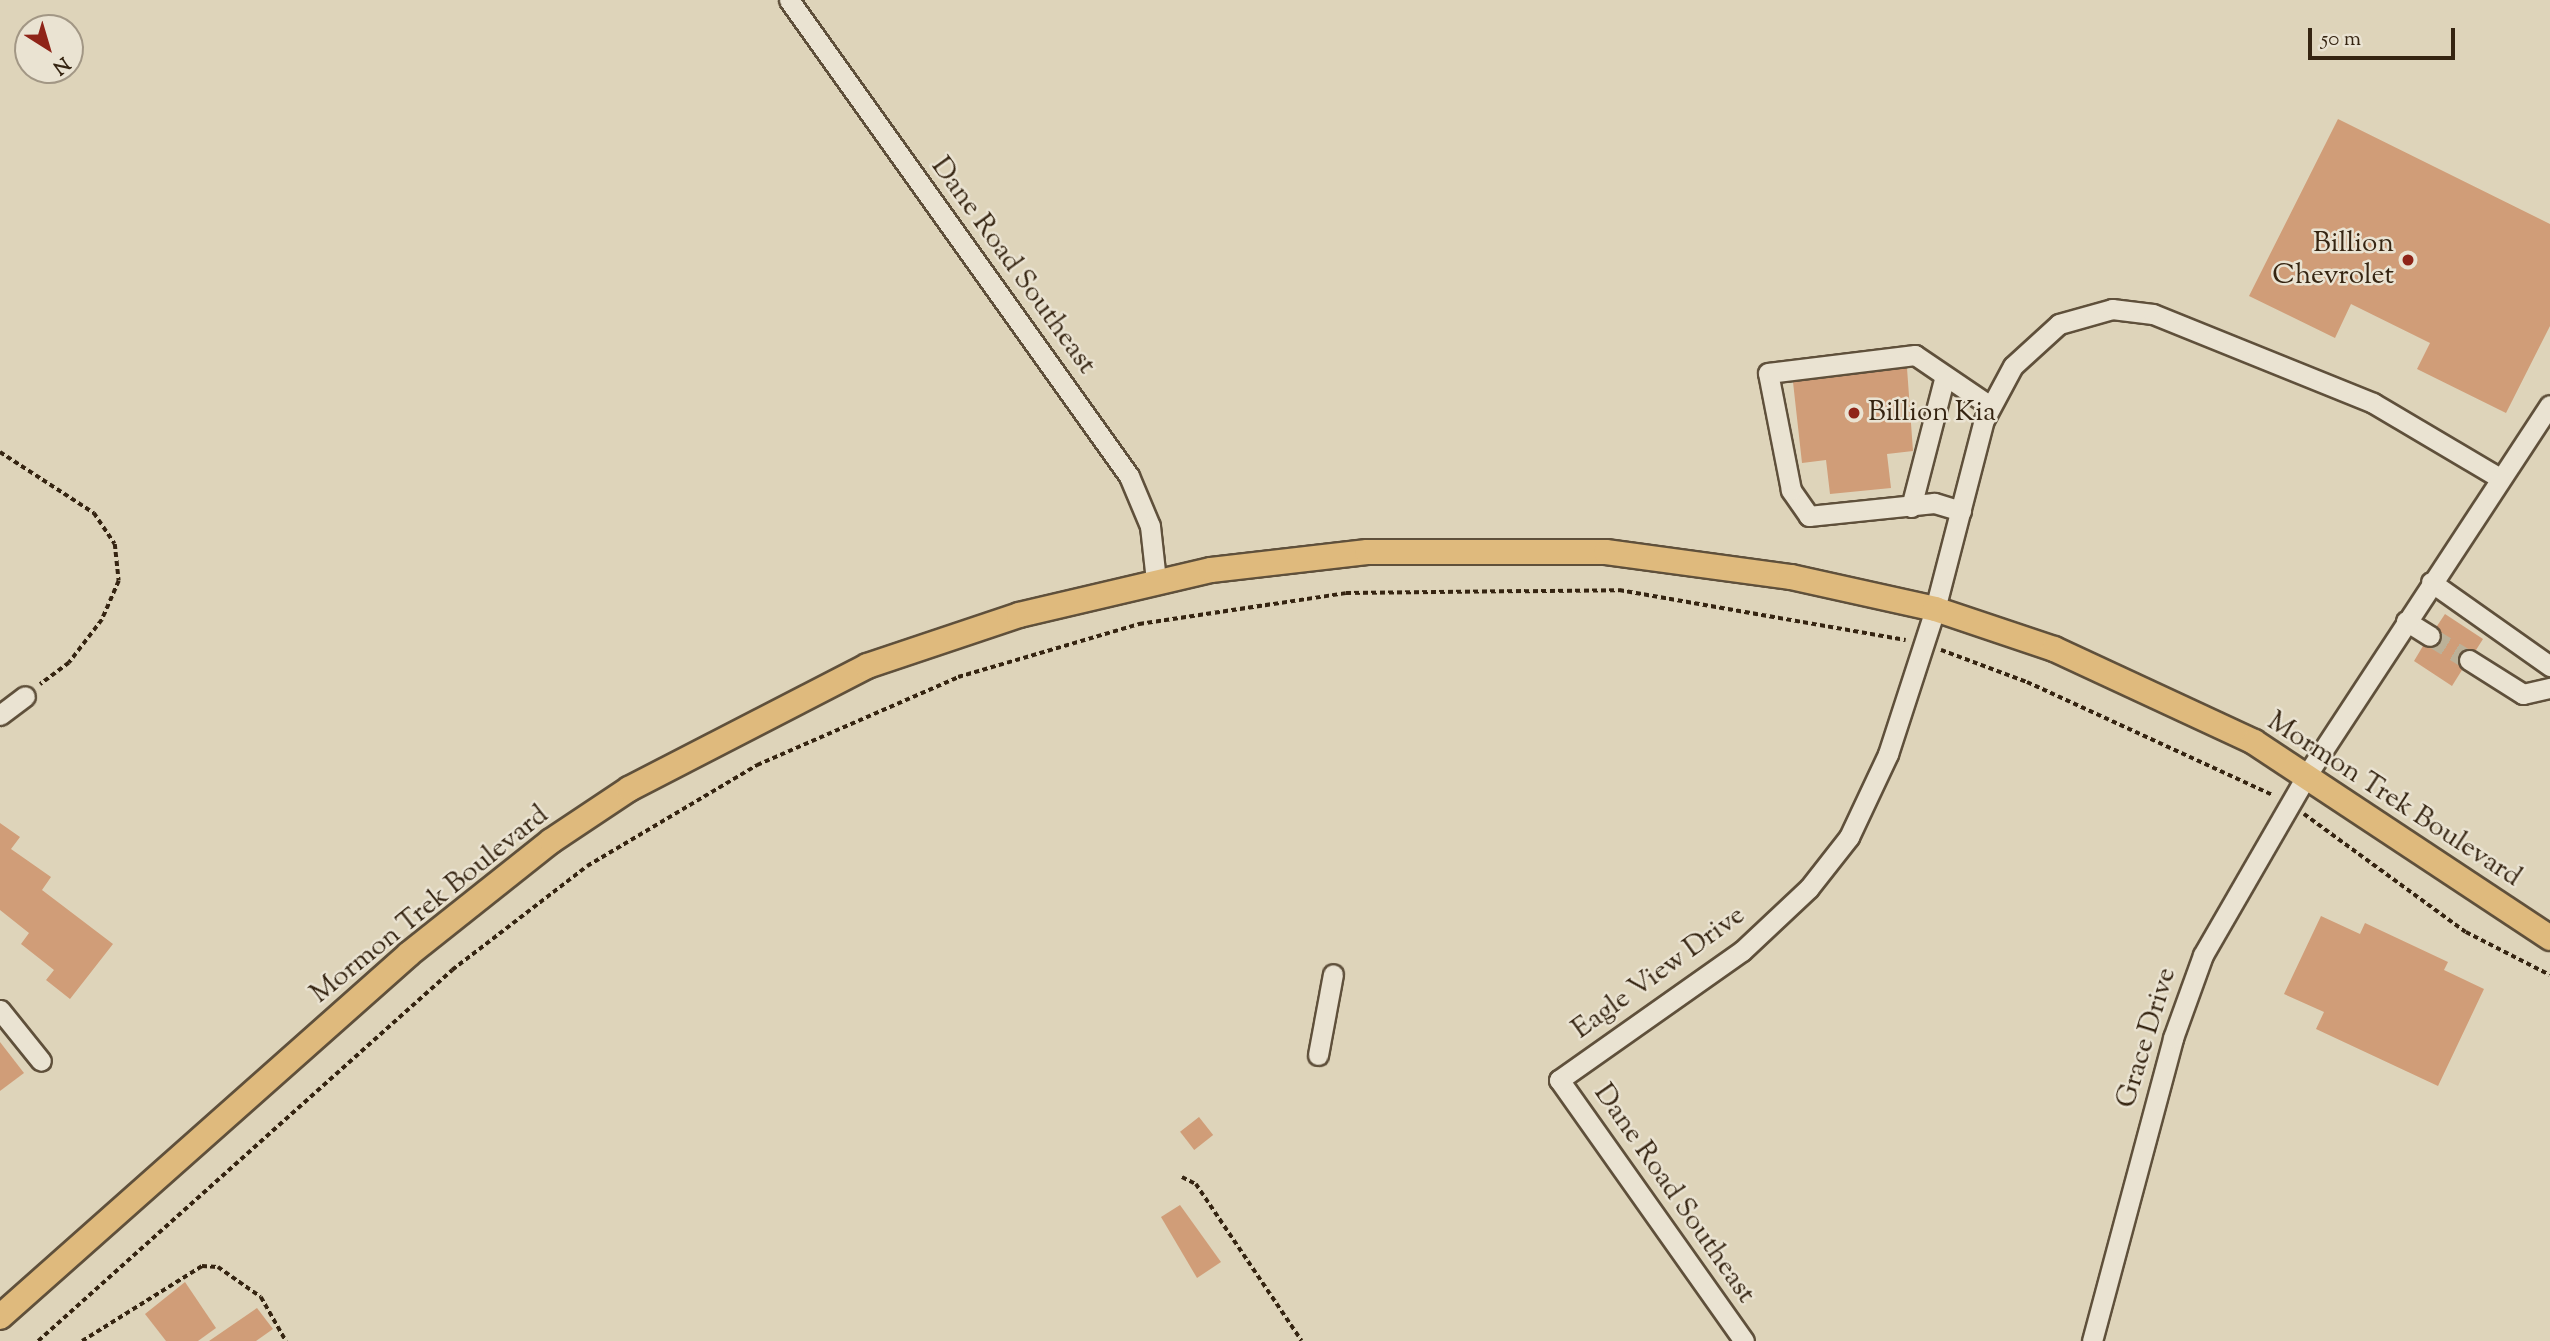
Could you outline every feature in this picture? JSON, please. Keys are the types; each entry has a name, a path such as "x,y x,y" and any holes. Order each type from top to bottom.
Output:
{"main road":[{"name":"Mormon Trek Boulevard","path":"0,1317 473,901 629,789 867,666 957,633 1156,580 1367,552 1593,552 1713,564 1935,609 2121,677 2308,773 2548,932"}],"street":[{"name":"Dane Road Southeast","path":"789,0 1129,476 1150,526 1156,580"},
{"name":"Eagle View Drive","path":"1559,1080 1721,968 1830,863 1864,810 1888,754 1935,609 1990,407 2012,366 2059,324 2129,309 2256,352 2373,402 2498,477"},
{"path":"1961,510 1934,503 1809,516 1791,490 1768,373 1915,355 1990,407"},
{"path":"1911,507 1945,376"},
{"name":"Grace Drive","path":"2092,1341 2186,997 2221,921 2308,773 2498,477 2550,405"},
{"path":"2431,582 2550,666"},
{"path":"2406,621 2430,636"},
{"path":"2469,660 2523,694 2550,688"},
{"path":"0,715 25,696"},
{"path":"1318,1055 1333,974"},
{"path":"0,1010 41,1061"},
{"name":"Dane Road Southeast","path":"1559,1080 1744,1341"}],"path":[{"path":"0,452 94,513 115,544 119,580 102,620 69,663 25,696"},
{"path":"38,1341 452,970 587,866 757,765 958,677 1139,624 1346,593 1619,590 1924,643 2039,687 2290,804 2466,932 2550,975"},
{"path":"1182,1177 1196,1184 1302,1341"},
{"path":"82,1341 202,1266 218,1267 261,1297 286,1341"}],"building":[{"name":"Billion Chevrolet","path":"2338,119 2550,224 2550,326 2506,413 2417,369 2430,343 2351,304 2335,338 2249,296"},
{"name":"Billion Kia","path":"1907,368 1913,451 1887,454 1891,488 1830,494 1826,460 1802,463 1793,382"},
{"path":"2445,614 2483,639 2476,650 2459,653 2462,670 2452,686 2414,661 2423,646 2440,643 2437,626"},
{"path":"0,823 20,837 11,849 51,877 42,890 113,944 70,999 46,980 54,970 21,944 29,933 0,910"},
{"path":"2321,916 2360,934 2365,923 2448,962 2444,970 2484,989 2438,1086 2316,1029 2324,1012 2284,994"},
{"path":"0,1042 24,1073 0,1091"},
{"path":"1199,1117 1213,1135 1194,1150 1180,1132"},
{"path":"1180,1205 1221,1262 1197,1278 1161,1217"},
{"path":"185,1282 216,1328 198,1341 166,1341 145,1314"},
{"path":"257,1308 273,1329 256,1341 209,1341"}],"tunnel":[{"path":"2430,636 2469,660"}],"place":[{"name":"Billion Chevrolet","path":"2408,260"},
{"name":"Billion Kia","path":"1854,413"}]}
